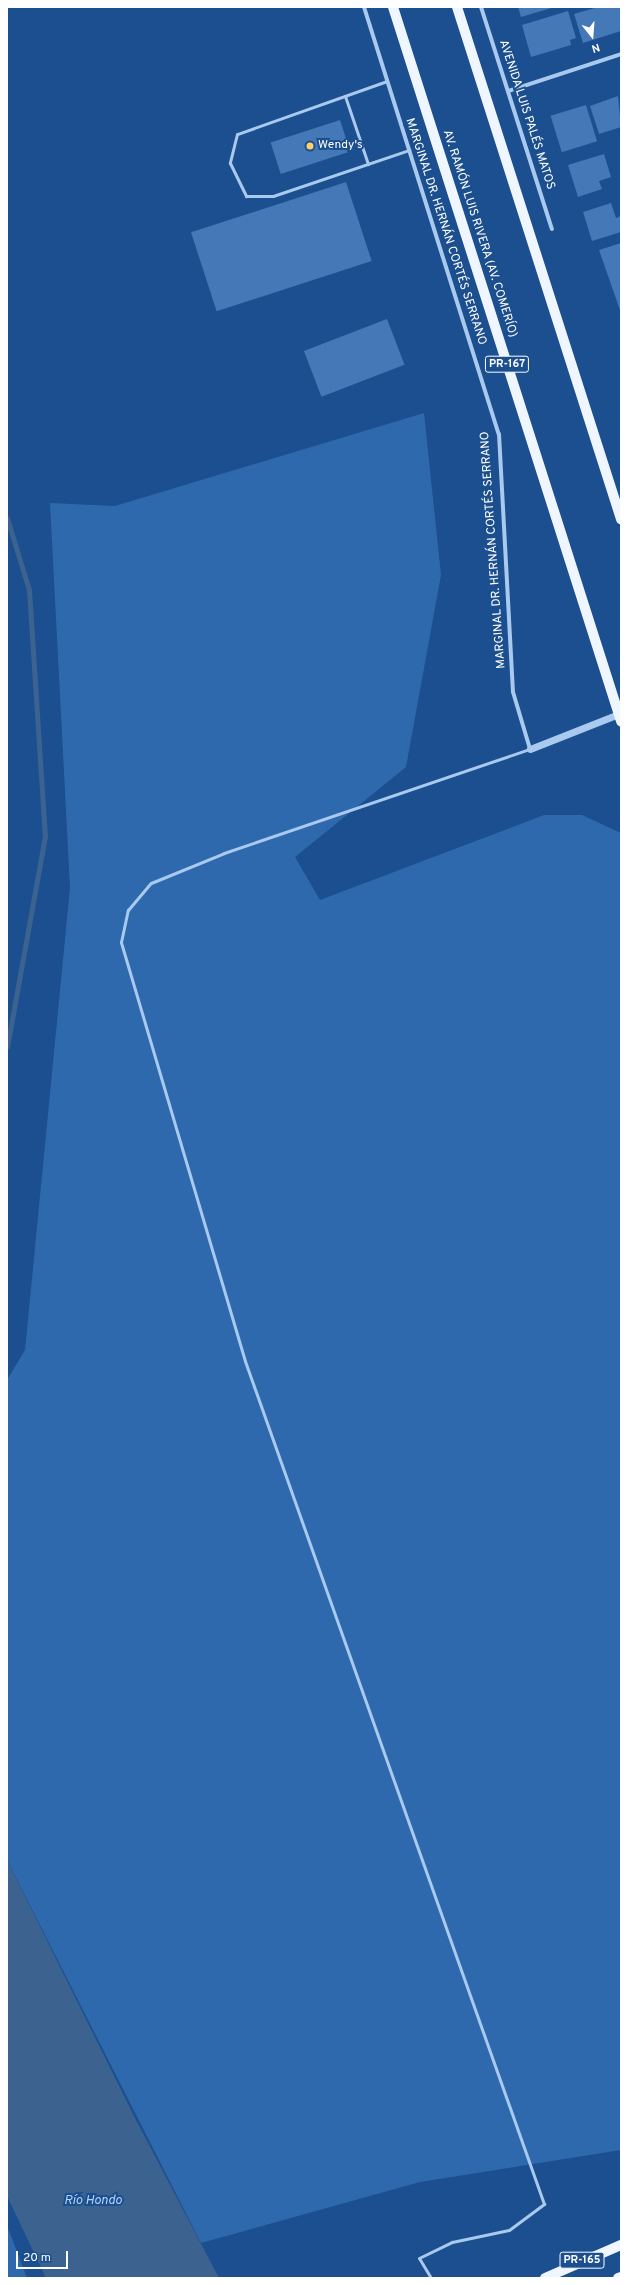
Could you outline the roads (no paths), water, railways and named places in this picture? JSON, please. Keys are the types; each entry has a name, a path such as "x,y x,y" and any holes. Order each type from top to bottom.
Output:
{"main road":[{"name":"AV. RAMÓN LUIS RIVERA (AV. COMERÍO)","path":"393,7 620,716"},
{"path":"457,7 621,519"},
{"name":"PR-165","path":"545,2278 621,2245"}],"street":[{"name":"MARGINAL DR. HERNÁN CORTÉS SERRANO","path":"364,7 499,434 513,692 530,749"},
{"name":"AVENIDA LUIS PALÉS MATOS","path":"481,7 552,229"},
{"path":"508,91 621,54"},
{"path":"530,749 620,716"}],"lane":[{"path":"387,81 237,134 230,163 246,196 273,196 409,150"},
{"path":"345,96 368,164"},
{"path":"431,2278 419,2258 452,2242 509,2230 544,2204 245,1361 121,942 128,910 150,883 224,853 530,749"}],"water":[{"name":"Río Hondo","path":"7,1860 136,2120 219,2278 46,2278 7,2196"}],"waterway":[{"path":"7,518 29,590 45,836 7,1047"}],"place":[{"name":"Wendy's","path":"310,146"}]}
